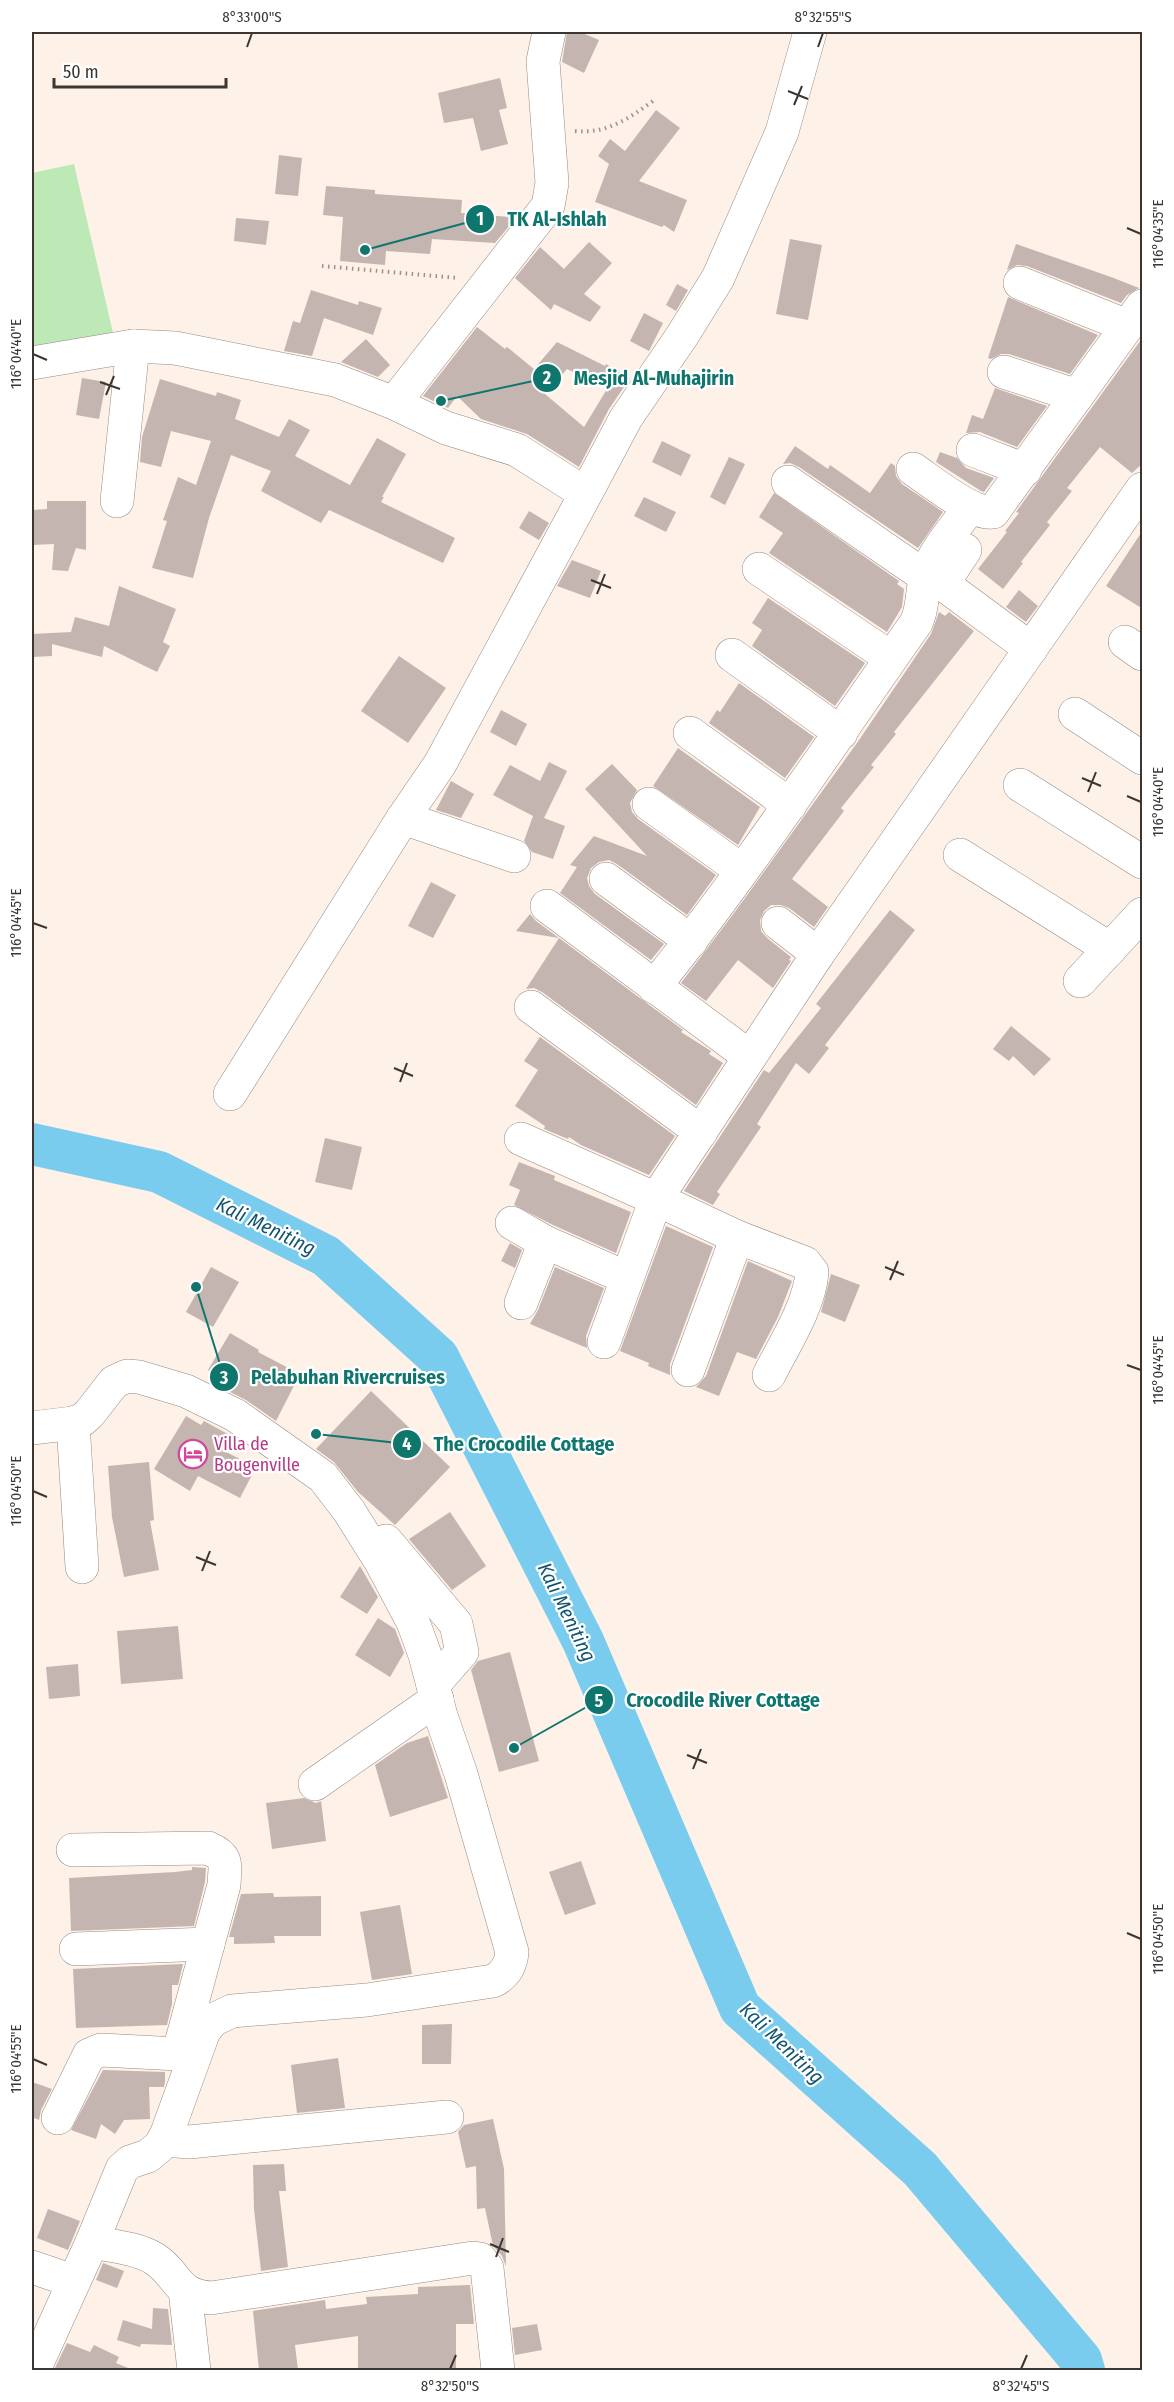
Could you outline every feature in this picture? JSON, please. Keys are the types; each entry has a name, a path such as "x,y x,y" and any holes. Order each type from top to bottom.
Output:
{"street":[{"path":"394,403 548,206 552,183 543,61 549,32"},
{"path":"230,1094 461,728 626,418 718,278 782,132 810,32"},
{"path":"654,987 691,941 790,805 922,611 926,577 931,563 974,518 993,512 1135,316 1020,283"},
{"path":"32,363 133,346 175,348 312,375 335,380 394,403 446,428 517,450 577,488 591,484"},
{"path":"117,501 133,346"},
{"path":"1004,372 1077,396"},
{"path":"973,450 1025,470"},
{"path":"913,469 974,518"},
{"path":"788,482 926,577"},
{"path":"604,1342 656,1199 818,954 1143,489"},
{"path":"974,518 945,580 947,587 1031,649"},
{"path":"759,569 891,658"},
{"path":"732,655 841,733"},
{"path":"1075,714 1143,758"},
{"path":"690,733 790,805"},
{"path":"1020,785 1143,862"},
{"path":"649,804 741,870"},
{"path":"403,818 514,856"},
{"path":"960,855 1110,949"},
{"path":"606,879 691,941"},
{"path":"547,906 750,1057"},
{"path":"1080,981 1143,914"},
{"path":"777,923 818,954"},
{"path":"531,1007 701,1132"},
{"path":"521,1138 737,1237 805,1263 812,1272 812,1283 807,1298 769,1375"},
{"path":"512,1223 545,1242 627,1278"},
{"path":"688,1371 737,1237"},
{"path":"521,1303 545,1242"},
{"path":"32,1428 73,1423 89,1414 114,1382 127,1376 139,1377 186,1391 236,1415 323,1477 349,1511 398,1592 425,1654 512,1952 508,1967 493,1981 367,2000 225,2013 213,2020 201,2037 153,2149"},
{"path":"73,1423 82,1568"},
{"path":"315,1784 435,1692 462,1652 456,1624 376,1528"},
{"path":"73,1850 208,1848 220,1854 225,1863 224,1885 153,2149"},
{"path":"76,1949 208,1944"},
{"path":"58,2118 88,2055 95,2051 178,2054"},
{"path":"34,2370 122,2169 130,2162 153,2149 189,2142 447,2117"},
{"path":"92,2242 137,2251 153,2258 185,2290 203,2298 219,2298 473,2258 480,2259 487,2268 498,2370"},
{"path":"32,2266 73,2281"},
{"path":"185,2290 194,2370"}],"path":[{"path":"548,128 584,132 608,129 626,120 653,101"},
{"path":"322,266 432,277 492,279"}],"green space":[{"path":"74,164 113,333 32,348 32,173"}],"building":[{"path":"567,32 580,32 599,40 584,73 562,62"},
{"path":"500,78 507,108 499,110 508,144 481,151 473,118 444,123 438,93"},
{"path":"656,110 680,128 639,181 687,200 674,232 664,225 662,227 595,202 609,164 598,156 610,139 625,151"},
{"path":"279,155 302,158 298,196 275,194"},
{"path":"326,186 375,190 375,194 462,200 461,213 510,217 510,225 495,243 432,239 430,254 386,251 385,265 340,261 343,217 323,215"},
{"path":"236,218 269,221 266,245 234,241"},
{"path":"790,239 822,245 808,320 776,314"},
{"path":"589,242 612,263 584,294 601,307 590,322 554,304 551,310 515,278 540,247 564,269"},
{"path":"1016,244 1139,288 1127,295 1121,303 1027,266 1017,265 1007,270"},
{"path":"677,284 688,290 676,311 666,305"},
{"path":"311,290 358,305 359,301 382,308 373,335 324,318 312,356 284,351 293,321 300,323"},
{"path":"1008,297 1098,335 1070,374 1009,354 988,358"},
{"path":"644,313 663,323 649,351 630,341"},
{"path":"477,327 534,369 557,342 605,366 606,364 630,378 609,409 579,467 527,434 481,419 457,396 448,408 423,396","holes":["567,369 607,389 584,427 545,394"]},
{"path":"1143,337 1143,463 1132,473 1100,447 1067,488 1072,491 1047,522 1050,525 1003,589 978,569 1007,532 1005,531 1019,513 1016,512"},
{"path":"366,339 390,365 378,377 341,362"},
{"path":"82,378 106,382 99,419 76,415"},
{"path":"160,379 216,396 217,392 241,400 235,419 279,437 289,419 310,430 295,456 350,485 377,438 406,454 381,502 455,538 443,563 329,510 321,523 261,491 271,471 231,455 209,518 193,578 152,568 167,521 163,520 178,477 196,485 211,441 171,431 161,467 140,462 142,437"},
{"path":"995,388 1047,406 1017,447 980,432 966,433 972,415 983,419"},
{"path":"662,441 691,455 681,476 652,462"},
{"path":"795,446 828,469 830,465 870,493 891,463 895,466 896,476 902,484 943,512 918,548 799,467 790,463 783,464"},
{"path":"940,452 957,458 966,468 994,478 984,492 981,491 936,462"},
{"path":"729,457 745,464 725,505 710,497"},
{"path":"774,493 899,581 897,584 904,589 902,607 887,632 769,553 783,533 759,517"},
{"path":"644,497 676,512 666,532 634,516"},
{"path":"47,501 86,501 86,550 76,548 68,571 52,570 54,544 32,545 32,510 47,509"},
{"path":"529,511 549,523 539,540 519,528"},
{"path":"1143,530 1143,609 1106,586"},
{"path":"572,560 601,571 590,598 557,586"},
{"path":"119,586 176,609 163,642 170,646 157,672 104,646 102,657 52,644 52,656 33,657 32,634 71,632 75,617 109,626"},
{"path":"1019,590 1038,606 1026,622 1006,607"},
{"path":"768,598 865,663 835,706 752,646 762,630 752,623"},
{"path":"939,612 945,616 949,612 974,631 894,732 896,734 871,765 874,767 841,808 844,811 792,879 828,907 814,927 789,908 771,905 764,911 760,920 761,931 791,957 789,960 791,961 773,988 738,960 706,1001 681,983 857,743 931,634"},
{"path":"399,656 446,688 408,743 361,711"},
{"path":"739,683 814,737 785,778 709,723 717,710 720,712"},
{"path":"501,710 527,724 516,746 490,732"},
{"path":"678,748 760,807 738,845 653,786"},
{"path":"549,762 567,771 544,818 565,826 553,859 532,852 524,841 533,816 493,795 510,765 540,781"},
{"path":"612,764 637,790 630,803 632,812 638,819 716,875 687,915 609,860 599,862 591,868 587,878 595,894 664,944 651,960 560,893 577,867 570,865 594,836 647,856 585,789"},
{"path":"451,781 474,794 461,818 436,810"},
{"path":"431,882 456,895 433,938 408,926"},
{"path":"890,910 915,930 825,1045 829,1048 809,1074 796,1063 757,1124 761,1127 717,1192 720,1194 713,1205 684,1191 764,1070 769,1073 821,1008 816,1004"},
{"path":"530,914 536,921 559,938 516,931"},
{"path":"559,938 683,1030 681,1032 711,1051 709,1054 723,1063 696,1105 542,992 534,988 526,989"},
{"path":"1011,1026 1051,1059 1034,1076 1013,1056 1009,1061 993,1049"},
{"path":"540,1037 675,1136 649,1175 581,1145 569,1137 568,1139 544,1129 545,1126 515,1106 538,1070 524,1061"},
{"path":"325,1138 362,1147 352,1190 315,1182"},
{"path":"519,1162 555,1176 554,1180 631,1212 616,1253 514,1205 520,1190 509,1185"},
{"path":"666,1226 713,1247 670,1364 670,1375 620,1351"},
{"path":"510,1243 522,1250 515,1268 501,1261"},
{"path":"748,1261 792,1281 778,1317 756,1359 737,1352 719,1396 696,1387 706,1376"},
{"path":"211,1267 239,1282 213,1327 186,1312"},
{"path":"555,1267 604,1288 586,1336 587,1348 530,1324"},
{"path":"831,1274 860,1285 845,1322 821,1312"},
{"path":"230,1333 259,1350 258,1352 300,1374 276,1421 246,1400 224,1389 228,1383 208,1370"},
{"path":"371,1391 450,1467 395,1525 358,1492 334,1462 316,1449"},
{"path":"186,1416 201,1425 204,1421 235,1438 226,1452 256,1467 240,1498 198,1476 190,1491 154,1469"},
{"path":"149,1462 154,1520 150,1521 159,1570 124,1577 112,1517 108,1466"},
{"path":"450,1512 486,1566 452,1590 409,1539"},
{"path":"360,1566 378,1597 367,1614 340,1597"},
{"path":"378,1618 395,1629 404,1653 390,1677 355,1655"},
{"path":"178,1626 183,1679 121,1684 117,1631"},
{"path":"510,1652 539,1761 499,1772 471,1670 478,1661"},
{"path":"78,1664 80,1696 49,1699 46,1667"},
{"path":"428,1736 448,1798 390,1817 375,1765 407,1743"},
{"path":"304,1798 316,1803 321,1801 326,1841 272,1849 266,1803"},
{"path":"581,1861 596,1904 565,1915 549,1872"},
{"path":"192,1867 206,1868 205,1882 194,1926 71,1931 69,1878 175,1872 192,1870"},
{"path":"273,1893 274,1897 321,1896 321,1936 274,1936 275,1943 234,1944 234,1937 229,1937 241,1894"},
{"path":"400,1905 412,1974 372,1980 360,1912"},
{"path":"183,1964 178,1985 172,1985 172,2004 167,2025 76,2028 73,1969"},
{"path":"452,2024 451,2064 422,2064 422,2025"},
{"path":"338,2058 345,2108 297,2113 291,2065"},
{"path":"103,2070 165,2072 165,2082 164,2087 149,2087 150,2119 124,2120 115,2134 101,2124 96,2139 71,2130"},
{"path":"32,2082 52,2089 41,2110 39,2120 32,2117"},
{"path":"493,2119 504,2169 506,2266 502,2256 493,2246 485,2208 477,2209 476,2166 466,2168 458,2132 464,2125"},
{"path":"284,2164 286,2191 279,2191 288,2267 261,2271 254,2209 253,2165"},
{"path":"48,2209 80,2221 68,2250 37,2238"},
{"path":"103,2263 124,2271 117,2288 96,2280"},
{"path":"470,2285 474,2324 456,2324 456,2370 358,2370 358,2336 295,2345 298,2370 259,2370 253,2311 325,2300 326,2309 367,2304 366,2297 418,2294 418,2287"},
{"path":"153,2308 168,2309 172,2345 141,2344 140,2347 117,2340 123,2320 152,2329"},
{"path":"537,2324 542,2350 515,2355 512,2328"},
{"path":"67,2343 90,2352 94,2345 119,2357 116,2363 133,2370 54,2370"}],"waterway":[{"name":"Kali Meniting","path":"32,1144 159,1172 326,1256 438,1357 583,1641 740,2008 920,2169 1081,2360 1084,2370"}],"place":[{"name":"TK Al-Ishlah","path":"365,250"},
{"name":"Mesjid Al-Muhajirin","path":"441,401"},
{"name":"Pelabuhan Rivercruises","path":"196,1287"},
{"name":"The Crocodile Cottage","path":"316,1434"},
{"name":"Villa de Bougenville","path":"193,1454"},
{"name":"Crocodile River Cottage","path":"514,1748"}]}
